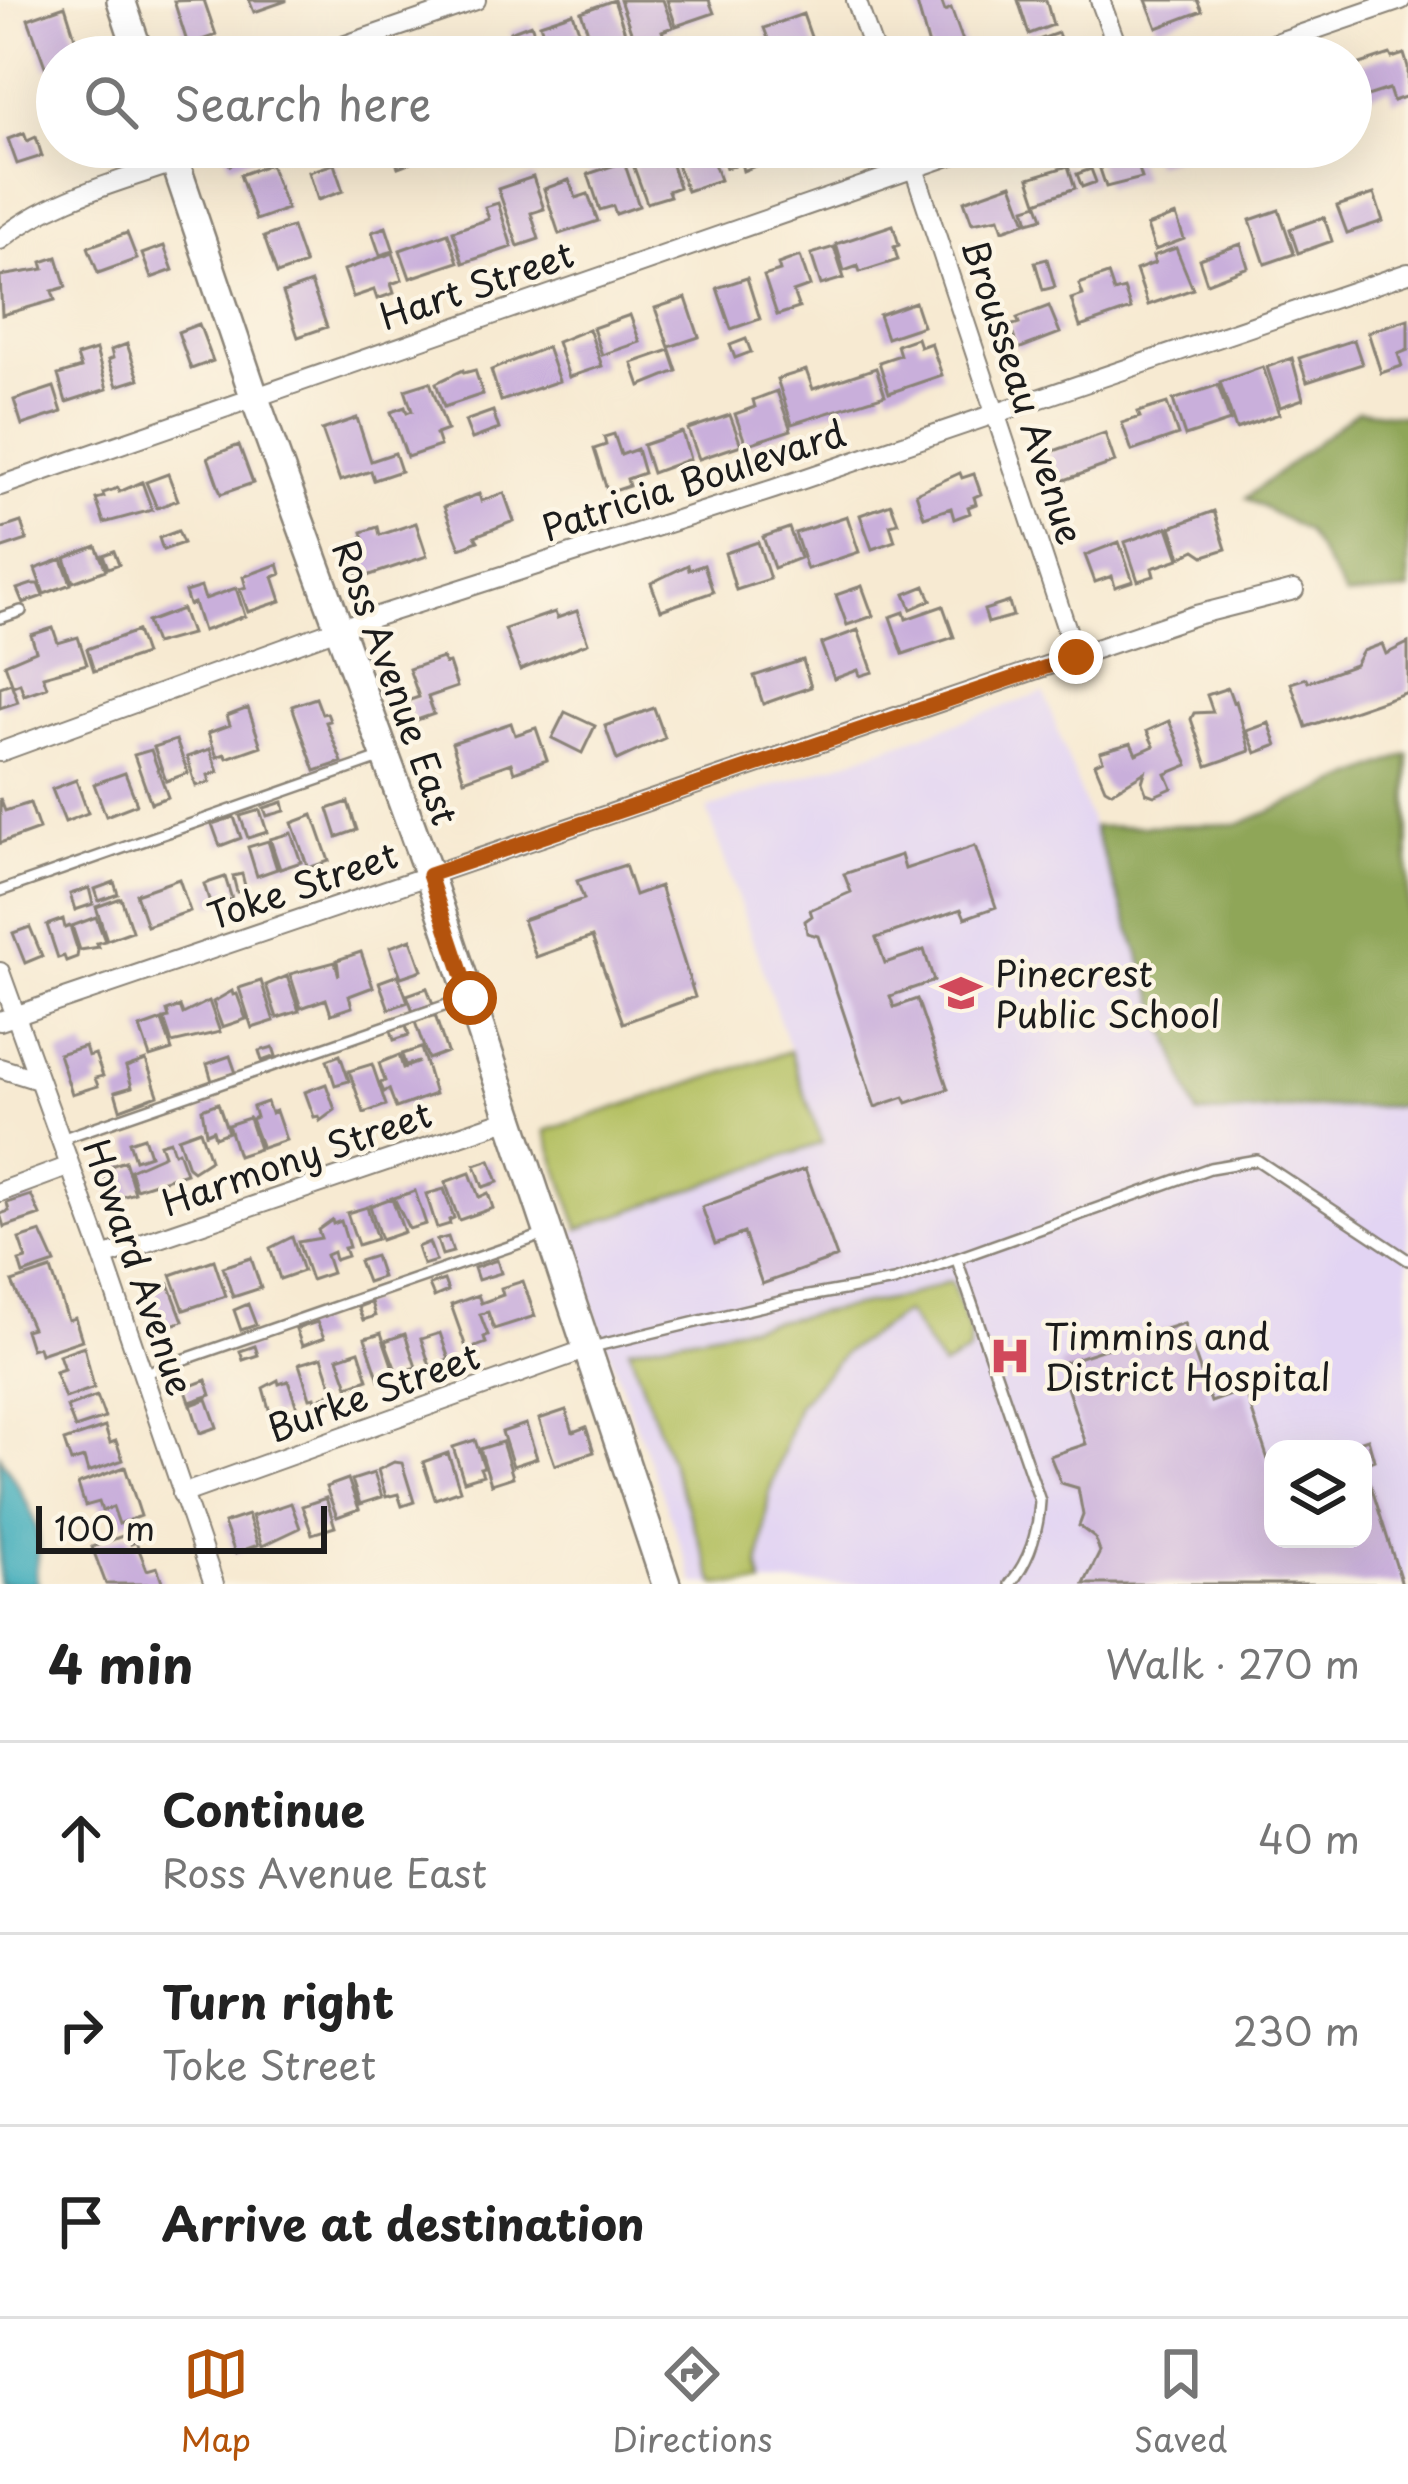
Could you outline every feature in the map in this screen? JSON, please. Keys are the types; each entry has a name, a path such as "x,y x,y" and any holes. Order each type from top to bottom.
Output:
{"main road":[{"path":"121,0 133,36"},
{"name":"Ross Avenue East","path":"177,168 254,396 429,875 666,1584"}],"street":[{"path":"372,36 476,0"},
{"path":"856,0 869,36"},
{"path":"1100,0 1113,36"},
{"path":"1287,36 1359,7 1401,0"},
{"path":"0,240 26,219 143,168"},
{"name":"Hart Street","path":"0,486 914,168"},
{"name":"Brousseau Avenue","path":"914,168 1076,657"},
{"name":"Patricia Boulevard","path":"0,752 340,628 1408,273"},
{"name":"Toke Street","path":"8,1019 1196,615 1294,590"},
{"name":"Howard Avenue","path":"0,972 8,1019 62,1138 214,1584"},
{"path":"0,1068 38,1080"},
{"name":"Harmony Street","path":"103,1257 510,1119"},
{"path":"0,1192 70,1166"},
{"name":"Burke Street","path":"182,1494 587,1349"}],"lane":[{"path":"0,618 21,611"},
{"path":"0,892 386,755"},
{"path":"62,1138 470,998"},
{"path":"587,1349 792,1299 894,1281 1210,1168 1258,1160 1408,1260"},
{"path":"142,1374 548,1234"},
{"path":"957,1259 1040,1501 1034,1540 1023,1568 1010,1584"}],"shaded area":[{"name":"Timmins and District Hospital","path":"1044,693 1197,1115 1408,1106 1408,1584 695,1584 566,1234 822,1143 707,809"}],"green space":[{"path":"1358,410 1408,416 1408,591 1346,596 1306,531 1246,498"},
{"path":"1408,754 1408,1106 1197,1115 1093,827 1240,824"},
{"path":"790,1051 822,1143 579,1229 545,1131"},
{"path":"951,1281 970,1332 969,1352 942,1367 906,1312 845,1352 798,1405 769,1493 759,1568 762,1584 715,1584 629,1348 904,1297"}],"water":[{"path":"0,1455 35,1521 38,1584 0,1584"}],"building":[{"path":"204,0 216,35 185,36 174,1"},
{"path":"249,0 286,0 286,1 254,12"},
{"path":"614,0 626,36 589,36 581,12"},
{"path":"620,0 663,0 673,27 662,31 664,36 633,36"},
{"path":"667,0 709,0 714,13 676,26"},
{"path":"916,0 941,0 945,11 951,8 961,36 926,36"},
{"path":"1018,0 1046,0 1053,25 1029,34"},
{"path":"1146,0 1197,0 1202,11 1157,28"},
{"path":"65,6 74,36 36,36 36,41 28,19"},
{"path":"573,13 581,36 544,36 540,24"},
{"path":"803,14 811,36 767,36 764,28"},
{"path":"531,24 535,36 511,36 510,32"},
{"path":"1404,54 1408,96 1393,101 1389,89 1372,94 1372,60"},
{"path":"24,133 27,141 36,137 36,158 17,164 8,139"},
{"path":"272,168 287,209 256,220 240,175"},
{"path":"335,168 343,191 318,200 309,172"},
{"path":"626,168 639,206 616,214 613,206 600,210 588,174"},
{"path":"634,168 673,168 679,187 668,191 670,196 647,203"},
{"path":"678,168 716,168 720,180 687,191"},
{"path":"1069,168 1075,188 1037,202 1029,178"},
{"path":"1100,168 1139,168 1142,178 1106,187"},
{"path":"1091,169 1096,182 1082,187 1077,174"},
{"path":"533,177 544,209 531,213 539,239 518,246 498,189"},
{"path":"569,180 576,198 588,194 598,221 559,234 544,189"},
{"path":"1012,184 1026,222 1003,230 999,218 972,223 964,201"},
{"path":"1374,194 1383,221 1347,233 1337,206"},
{"path":"498,203 512,247 463,263 453,231 489,219 485,207"},
{"path":"1038,204 1043,218 1029,222 1025,208"},
{"path":"1279,210 1294,254 1265,264 1250,220"},
{"path":"1176,215 1184,239 1155,250 1147,226"},
{"path":"1324,217 1332,241 1298,253 1290,229"},
{"path":"893,225 898,260 860,272 858,266 844,271 836,244"},
{"path":"292,227 305,264 277,274 264,237"},
{"path":"386,227 394,251 380,255 372,232"},
{"path":"127,233 137,259 98,273 88,247"},
{"path":"448,233 458,262 410,278 400,250"},
{"path":"1241,244 1248,267 1207,283 1199,259"},
{"path":"164,246 173,270 151,278 142,254"},
{"path":"834,247 844,278 821,285 811,254"},
{"path":"1176,248 1193,289 1148,305 1136,270 1155,263 1153,256"},
{"path":"393,253 402,280 391,284 394,293 377,299 374,290 353,297 344,270"},
{"path":"800,256 810,286 793,292 799,308 777,315 764,276 780,271 778,264"},
{"path":"57,257 66,287 52,291 55,300 2,315 0,276 44,269 42,262"},
{"path":"1047,259 1055,287 1043,290 1035,262"},
{"path":"1108,274 1114,292 1124,289 1131,309 1080,327 1071,299 1083,295 1079,284"},
{"path":"747,278 760,319 731,329 717,288"},
{"path":"311,283 327,327 298,337 283,293"},
{"path":"686,298 699,337 669,347 655,308"},
{"path":"915,302 923,326 887,338 879,315"},
{"path":"1049,306 1060,333 1018,349 1010,326 1019,323 1017,318"},
{"path":"630,315 640,342 602,355 593,328"},
{"path":"1408,319 1408,350 1398,354 1402,366 1381,373 1368,332"},
{"path":"199,324 213,361 191,369 178,332"},
{"path":"589,329 602,366 569,377 557,342"},
{"path":"917,338 920,347 931,343 942,375 889,393 879,362 900,355 897,345"},
{"path":"746,339 751,352 735,358 730,345"},
{"path":"1354,340 1362,364 1307,382 1299,358"},
{"path":"127,344 139,379 117,386 108,360 113,358 111,350"},
{"path":"547,347 559,381 501,401 491,370"},
{"path":"96,350 107,389 66,402 58,375 81,368 77,356"},
{"path":"670,350 677,371 640,386 632,363"},
{"path":"1292,358 1303,399 1280,407 1267,367"},
{"path":"1263,367 1279,414 1236,429 1220,382"},
{"path":"876,368 885,395 792,424 777,379 806,370 813,389"},
{"path":"463,370 475,370 483,394 444,407 436,383"},
{"path":"430,382 447,430 436,434 440,446 407,457 391,412 405,407 407,413 412,411 405,390"},
{"path":"1218,385 1230,421 1185,436 1173,400"},
{"path":"54,387 62,412 22,425 14,400"},
{"path":"777,391 791,430 746,445 735,414 755,407 753,400"},
{"path":"1167,403 1178,435 1132,451 1122,423"},
{"path":"493,411 499,429 472,439 465,421"},
{"path":"730,415 741,445 699,459 688,429"},
{"path":"357,418 371,461 395,453 401,471 374,480 371,471 340,481 322,430"},
{"path":"682,432 690,459 652,473 643,445"},
{"path":"1105,433 1115,462 1059,482 1048,453"},
{"path":"614,434 621,455 637,449 644,473 627,479 629,486 608,493 594,449 606,445 604,437"},
{"path":"239,445 253,483 221,494 208,457"},
{"path":"960,473 962,478 974,474 981,494 968,507 970,513 954,519 951,508 924,517 916,493"},
{"path":"168,474 178,500 157,508 146,482"},
{"path":"142,482 152,510 104,523 96,499"},
{"path":"504,493 514,521 475,536 478,541 460,548 444,507 479,494 481,501"},
{"path":"891,504 898,523 890,525 895,541 872,549 860,515"},
{"path":"1214,511 1226,549 1204,556 1195,550 1181,557 1171,527"},
{"path":"847,516 859,552 807,569 795,533"},
{"path":"21,522 27,540 0,549 0,529"},
{"path":"416,523 427,556 358,579 347,548 365,542 362,532 378,527 380,535"},
{"path":"1168,527 1179,559 1152,568 1154,576 1138,581 1125,542"},
{"path":"789,528 800,558 774,568 763,537"},
{"path":"178,531 183,543 163,550 159,538"},
{"path":"758,542 770,579 736,590 725,553"},
{"path":"1119,542 1133,581 1115,587 1112,576 1095,582 1085,555"},
{"path":"96,546 106,570 73,582 65,558"},
{"path":"114,551 119,564 108,568 103,555"},
{"path":"62,559 71,584 44,594 35,569"},
{"path":"278,564 281,574 273,577 281,601 248,612 240,589 246,587 243,577"},
{"path":"688,565 689,570 704,565 713,592 661,610 651,583"},
{"path":"38,584 43,596 23,603 17,589"},
{"path":"862,586 873,616 847,625 836,595"},
{"path":"925,586 931,600 911,609 905,594"},
{"path":"201,587 205,599 236,588 245,616 203,631 185,592"},
{"path":"1009,602 1013,616 988,623 984,610"},
{"path":"943,606 954,637 903,654 890,617 904,612 906,619"},
{"path":"182,609 191,634 155,644 147,622"},
{"path":"577,611 588,643 520,670 505,629 555,612 557,618"},
{"path":"53,628 58,643 78,637 87,664 43,676 47,687 24,695 20,683 13,686 5,664 36,651 31,635"},
{"path":"858,630 873,672 860,676 858,670 834,679 821,644"},
{"path":"137,631 145,654 94,671 87,649"},
{"path":"1408,643 1408,692 1306,727 1291,683 1306,678 1308,682 1355,665 1363,651 1382,644 1386,654"},
{"path":"442,658 449,663 457,687 428,697 434,714 414,721 407,701 419,697 409,669"},
{"path":"803,660 811,687 763,704 754,676"},
{"path":"11,683 18,702 0,708 0,687"},
{"path":"1228,688 1250,751 1207,766 1191,719 1194,713 1213,712 1207,695"},
{"path":"316,698 322,714 327,713 342,762 315,771 292,706"},
{"path":"248,708 261,746 217,757 208,733 230,725 227,716"},
{"path":"654,708 665,738 617,760 605,726"},
{"path":"565,712 595,726 582,753 552,738"},
{"path":"1169,721 1188,765 1166,774 1172,788 1154,796 1146,793 1145,772 1112,792 1105,788 1095,764 1103,760 1100,752 1131,743 1136,754 1154,746 1147,731"},
{"path":"511,723 515,735 536,728 547,760 514,772 511,763 464,780 452,743"},
{"path":"1269,723 1277,745 1256,753 1247,731"},
{"path":"176,740 188,773 166,781 154,747"},
{"path":"210,749 218,772 208,775 210,782 196,786 187,757"},
{"path":"151,750 168,797 151,803 134,755"},
{"path":"125,773 137,804 106,816 94,784"},
{"path":"76,780 88,813 65,822 52,789"},
{"path":"0,798 5,811 30,803 39,829 0,843"},
{"path":"283,802 285,811 267,816 264,808"},
{"path":"348,802 357,830 337,837 328,809"},
{"path":"260,810 267,832 248,838 240,816"},
{"path":"313,815 329,861 308,868 292,823"},
{"path":"234,817 241,838 220,846 212,824"},
{"path":"291,833 301,862 280,869 270,839"},
{"path":"268,841 277,869 257,876 248,847"},
{"path":"975,846 996,907 965,918 961,909 876,938 885,963 924,950 934,981 890,996 894,1007 917,999 948,1089 907,1103 904,1097 875,1107 818,936 807,933 805,921 812,916 810,910 851,892 844,874 901,855 905,869"},
{"path":"625,865 635,895 660,886 695,997 623,1023 592,937 536,957 523,920 584,899 577,881"},
{"path":"242,874 246,890 237,892 233,876"},
{"path":"225,877 232,899 211,906 204,884"},
{"path":"179,879 190,911 147,926 136,894"},
{"path":"114,882 118,894 99,901 95,889"},
{"path":"89,888 93,904 75,910 70,894"},
{"path":"121,898 132,931 107,940 96,907"},
{"path":"96,917 105,941 97,943 99,947 80,950 72,926"},
{"path":"63,919 78,951 77,957 66,961 64,956 58,958 47,925"},
{"path":"30,927 42,956 25,963 13,933"},
{"path":"411,939 422,970 401,977 390,947"},
{"path":"361,952 373,987 349,996 352,1007 331,1014 326,999 301,1008 290,974 335,962 339,976 337,960"},
{"path":"398,975 408,1002 389,1009 379,982"},
{"path":"287,976 299,1011 277,1018 266,985"},
{"path":"261,981 274,1021 252,1028 239,988"},
{"path":"427,988 433,1004 413,1011 407,995"},
{"path":"232,991 246,1019 222,1027 213,1002"},
{"path":"209,1001 220,1032 172,1043 164,1019 169,1018 167,1011 180,1006 183,1014"},
{"path":"435,1015 447,1052 428,1059 415,1022"},
{"path":"162,1020 172,1050 150,1057 140,1028"},
{"path":"406,1025 409,1035 394,1040 391,1030"},
{"path":"85,1046 88,1056 95,1054 103,1076 95,1078 98,1086 72,1094 59,1054"},
{"path":"273,1047 276,1056 262,1061 259,1051"},
{"path":"421,1048 435,1094 396,1108 389,1089 384,1092 380,1083 385,1081 379,1063 399,1055 403,1068 419,1062 405,1065 402,1054"},
{"path":"340,1055 349,1081 335,1085 327,1060"},
{"path":"230,1056 236,1073 212,1081 207,1064"},
{"path":"146,1060 158,1095 120,1109 115,1092 132,1087 126,1067"},
{"path":"372,1064 386,1105 364,1113 349,1071"},
{"path":"326,1084 335,1110 320,1121 305,1092"},
{"path":"267,1102 271,1113 276,1111 286,1140 262,1148 251,1119 256,1117 253,1107"},
{"path":"218,1103 228,1132 215,1137 213,1130 206,1133 202,1109"},
{"path":"249,1118 259,1149 238,1156 228,1125"},
{"path":"200,1130 210,1160 193,1171 178,1138"},
{"path":"144,1137 150,1155 135,1160 129,1142"},
{"path":"170,1141 186,1173 136,1189 130,1170 164,1155 160,1144"},
{"path":"490,1160 498,1182 483,1187 475,1165"},
{"path":"125,1161 135,1193 112,1200 102,1169"},
{"path":"805,1169 837,1257 762,1284 744,1233 715,1244 702,1207"},
{"path":"470,1173 479,1197 488,1193 493,1208 459,1220 445,1182"},
{"path":"444,1189 454,1218 437,1228 426,1194"},
{"path":"415,1191 426,1224 409,1229 394,1198"},
{"path":"31,1195 40,1215 4,1227 0,1214 9,1211 7,1203"},
{"path":"392,1198 404,1232 381,1240 370,1206"},
{"path":"367,1207 377,1239 358,1245 347,1213"},
{"path":"332,1220 333,1224 341,1221 347,1256 335,1260 333,1252 326,1255 332,1273 311,1280 298,1242 321,1238 318,1230"},
{"path":"41,1232 55,1263 23,1274 19,1261 26,1259 19,1239"},
{"path":"292,1237 303,1271 280,1279 270,1248"},
{"path":"448,1237 453,1252 442,1255 437,1240"},
{"path":"429,1242 436,1261 423,1265 417,1247"},
{"path":"375,1256 382,1277 367,1282 359,1261"},
{"path":"251,1258 261,1288 233,1297 223,1267"},
{"path":"214,1260 226,1296 184,1310 171,1275"},
{"path":"497,1260 501,1273 478,1280 474,1268"},
{"path":"51,1269 68,1320 75,1318 82,1340 40,1354 38,1347 31,1349 25,1330 32,1328 12,1282"},
{"path":"444,1280 448,1291 434,1297 429,1285"},
{"path":"523,1281 535,1316 494,1329 488,1312 480,1314 486,1343 467,1350 451,1305 478,1295 481,1303 503,1295 501,1288"},
{"path":"169,1284 183,1321 160,1330 147,1291"},
{"path":"371,1302 375,1316 363,1320 358,1307"},
{"path":"248,1304 256,1325 241,1330 234,1310"},
{"path":"317,1322 324,1338 302,1346 296,1329"},
{"name":"Timmins and District Hospital","path":"1184,1323 1211,1402 1245,1390 1264,1448 1264,1548 1372,1548 1372,1489 1402,1584 1084,1584 1100,1552 1095,1538 1079,1526 1083,1515 1078,1488 1061,1483 1050,1456 1086,1444 1059,1364"},
{"path":"381,1333 395,1374 379,1380 365,1338"},
{"path":"440,1333 449,1359 430,1366 421,1339"},
{"path":"405,1334 416,1367 397,1373 385,1341"},
{"path":"84,1346 94,1388 65,1398 55,1372 64,1369 59,1355"},
{"path":"255,1346 258,1355 243,1360 240,1351"},
{"path":"359,1351 368,1379 348,1386 338,1358"},
{"path":"322,1357 333,1391 316,1401 310,1398 299,1364"},
{"path":"206,1380 211,1395 190,1402 185,1388"},
{"path":"278,1380 279,1384 288,1381 297,1408 271,1416 263,1388"},
{"path":"97,1396 105,1418 75,1428 67,1407"},
{"path":"207,1399 217,1427 200,1433 191,1405"},
{"path":"566,1410 573,1432 586,1427 594,1452 555,1465 539,1419"},
{"path":"526,1424 537,1458 513,1466 502,1432"},
{"path":"105,1427 123,1460 88,1472 84,1458 71,1462 64,1441"},
{"path":"475,1440 483,1475 464,1481 453,1447"},
{"path":"502,1442 513,1477 491,1484 480,1449"},
{"path":"448,1453 460,1490 435,1499 423,1462"},
{"path":"402,1463 414,1502 402,1506 398,1494 386,1497 378,1470"},
{"path":"125,1467 141,1516 119,1524 113,1507 102,1511 99,1502 85,1506 78,1484"},
{"path":"374,1473 382,1497 360,1504 352,1480"},
{"path":"348,1479 359,1509 337,1517 326,1487"},
{"path":"326,1498 335,1527 312,1534 302,1506"},
{"path":"291,1503 300,1528 262,1546 252,1516"},
{"path":"248,1515 258,1545 235,1553 224,1523"},
{"path":"128,1534 147,1570 157,1567 163,1584 106,1584 92,1547"}],"place":[{"name":"Pinecrest Public School","path":"961,993"},
{"name":"Timmins and District Hospital","path":"1010,1356"}],"route":[{"path":"470,998 429,875 1076,657"}]}
